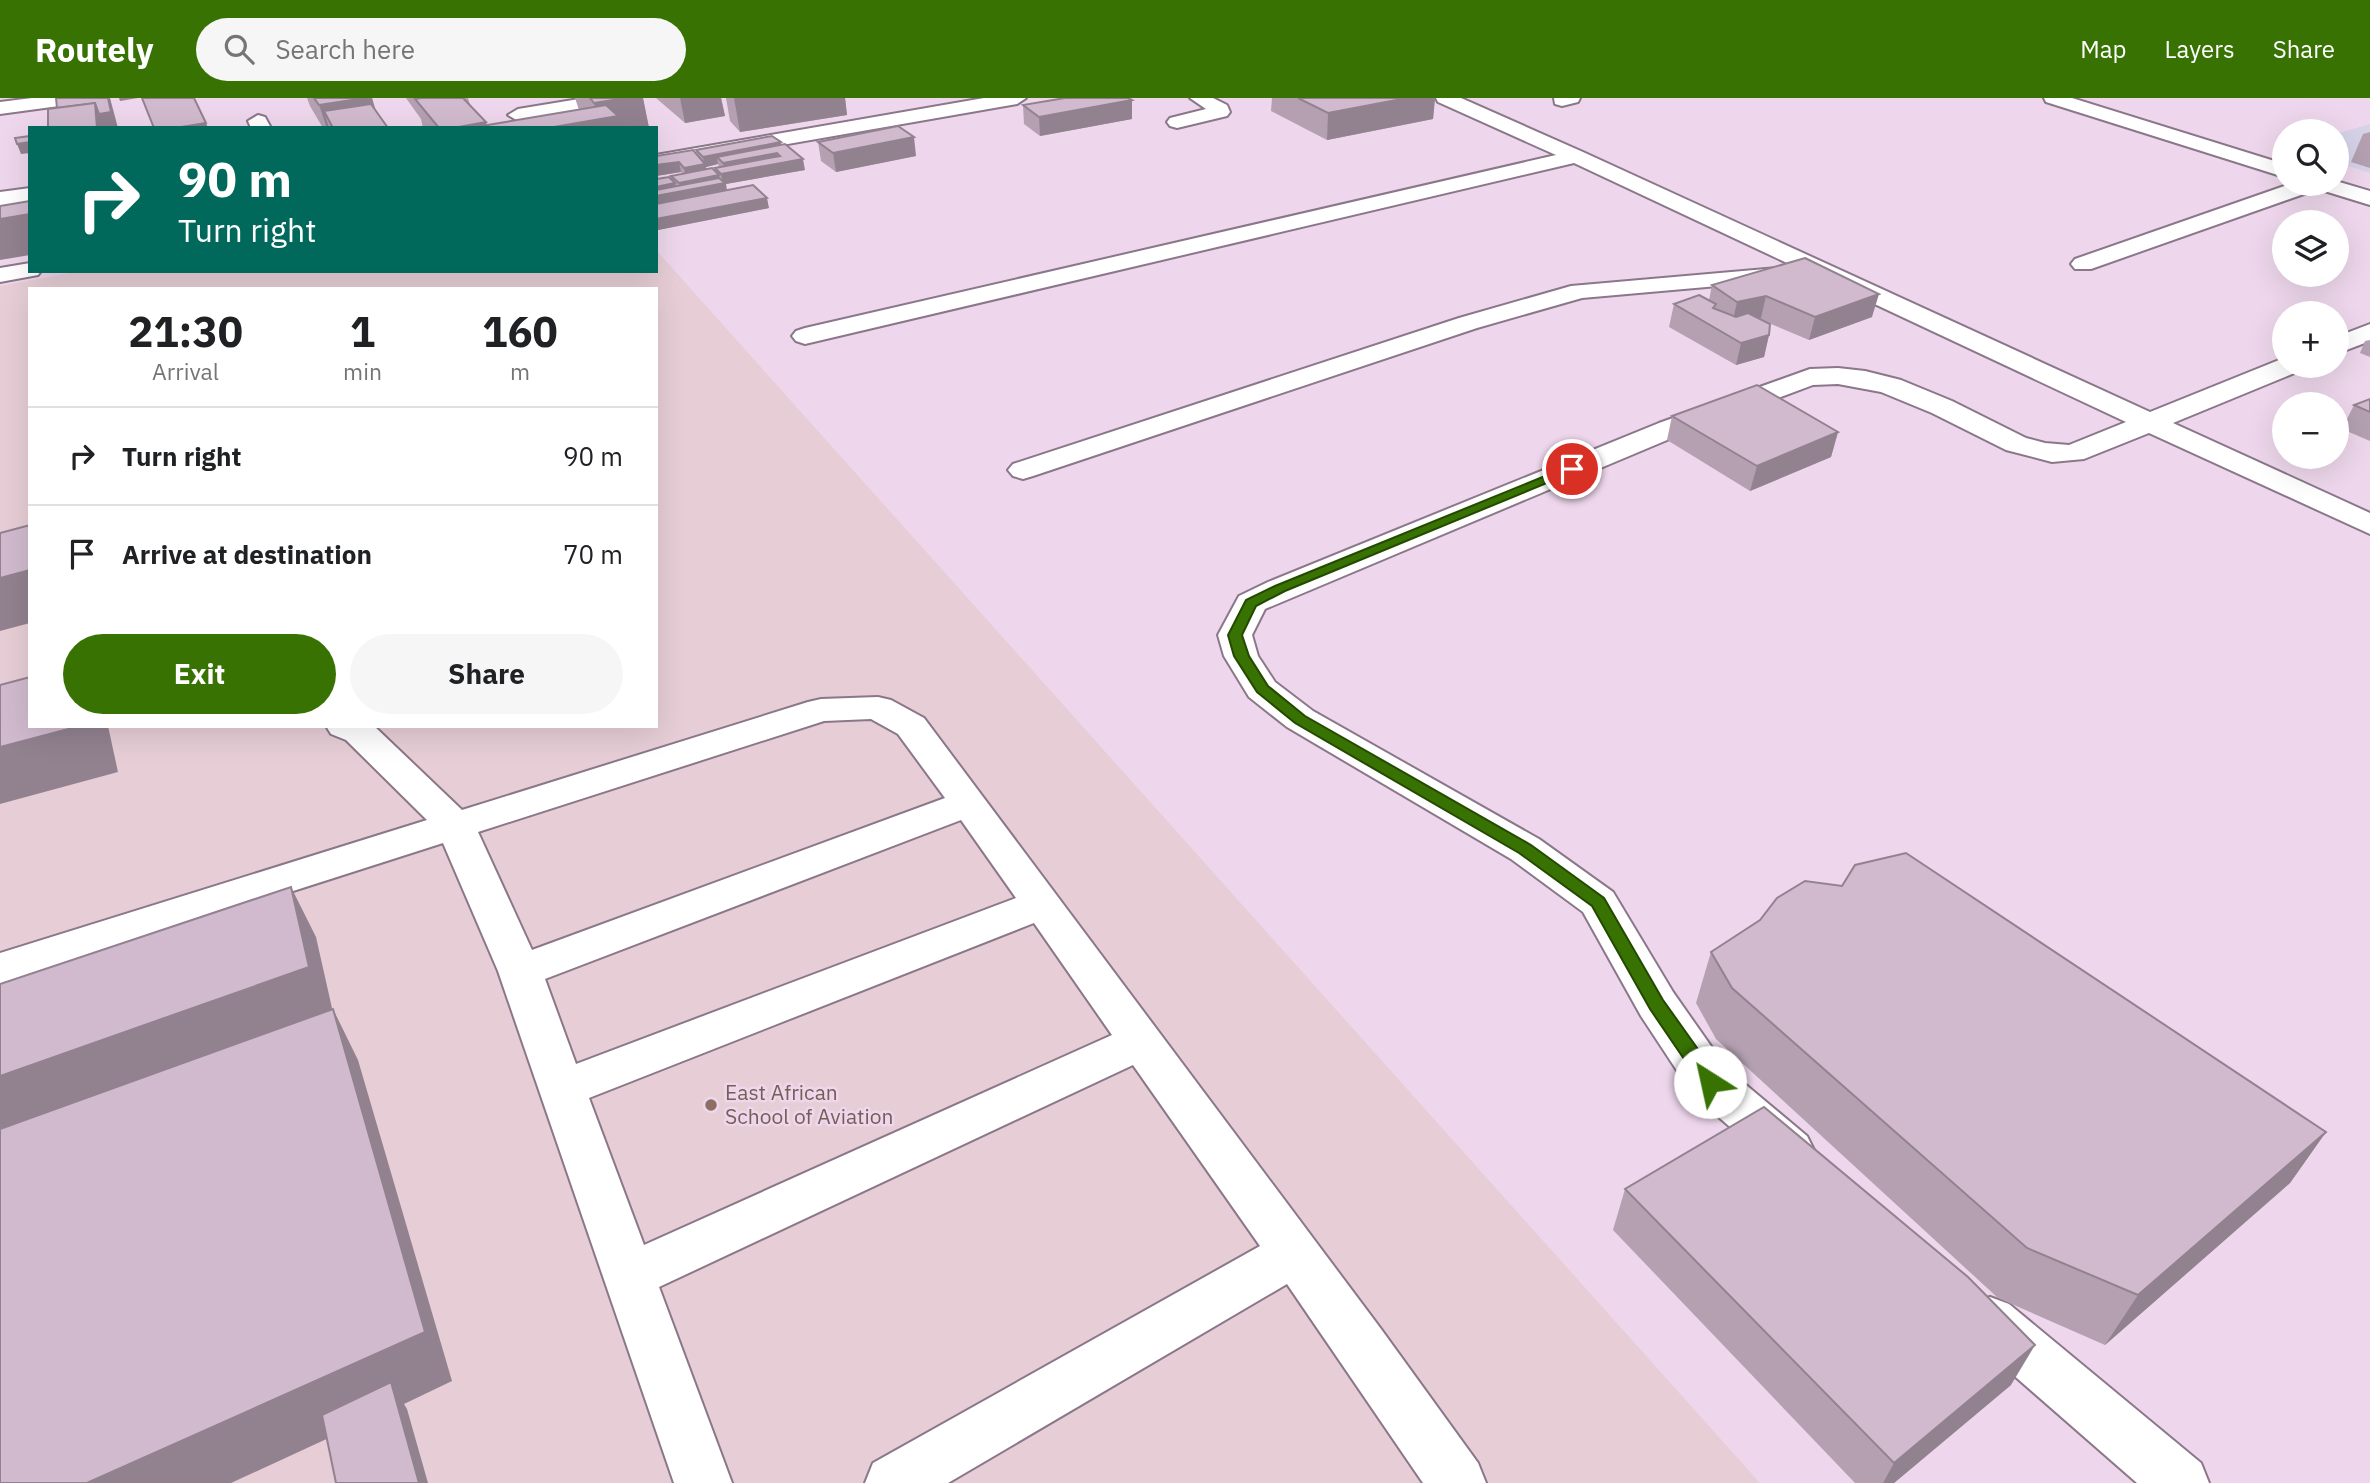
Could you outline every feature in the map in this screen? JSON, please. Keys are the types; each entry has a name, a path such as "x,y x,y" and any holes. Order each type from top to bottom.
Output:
{"street":[{"path":"0,108 74,98"},
{"path":"500,98 523,121 619,98"},
{"path":"658,161 1017,98"},
{"path":"1177,122 1220,111 1199,98"},
{"path":"1445,98 1576,156 2370,525"},
{"path":"2053,98 2272,167"},
{"path":"805,336 1576,156"},
{"path":"2349,191 2370,198"},
{"path":"0,199 28,194"},
{"path":"2082,264 2276,196"},
{"path":"0,275 28,270"},
{"path":"1023,470 1468,323 1580,292 1824,271"},
{"path":"2349,341 2370,332"},
{"path":"1815,1171 1710,1082 1657,1004 1598,902 1525,849 1300,719 1262,689 1241,656 1235,635 1251,603 1669,429 1810,377 1832,374 1882,382 2016,444 2036,451 2059,454 2074,453 2272,373"},
{"path":"0,969 821,710 878,708 911,726 969,803 1362,1346 1456,1483"},
{"path":"349,728 359,732 456,826 520,971 703,1483"},
{"path":"520,971 969,803"},
{"path":"561,1088 1042,904"},
{"path":"629,1276 1141,1042"},
{"path":"894,1483 1294,1253"},
{"path":"1961,1296 2180,1483"}],"shaded area":[{"path":"2370,124 2370,173 2349,166 2349,130"},
{"name":"East African School of Aviation","path":"658,252 1760,1483 0,1483 0,286 69,273 658,273"}],"building":[{"path":"56,98 108,98 111,112 99,114 95,103 57,108"},
{"path":"142,98 194,98 206,123 187,126 153,126"},
{"path":"314,98 365,98 319,105"},
{"path":"463,98 486,122 464,126 437,126 415,99"},
{"path":"590,98 626,98 594,103"},
{"path":"1065,98 1132,100 1039,117 1023,105"},
{"path":"1298,98 1407,98 1328,113"},
{"path":"95,103 97,126 48,126 48,109"},
{"path":"371,104 387,126 332,126 324,111"},
{"path":"606,105 618,116 560,126 482,126"},
{"path":"898,126 914,137 833,153 818,142"},
{"path":"28,136 28,142 17,144 15,138"},
{"path":"772,136 781,142 703,157 696,150"},
{"path":"785,144 803,159 721,174 715,168 780,156 777,153 723,163 717,157"},
{"path":"693,150 705,164 684,168 679,162 658,165 658,156"},
{"path":"712,168 719,175 679,183 671,176"},
{"path":"669,177 675,183 658,187 658,179"},
{"path":"719,178 725,183 658,196 658,190"},
{"path":"753,185 767,198 658,219 658,204"},
{"path":"28,201 28,214 0,219 0,206"},
{"path":"1805,258 1879,294 1815,317 1766,296 1737,302 1712,285"},
{"path":"1699,295 1716,304 1713,308 1736,317 1748,313 1770,324 1769,335 1741,343 1674,304"},
{"path":"1757,385 1838,432 1757,466 1672,416"},
{"path":"2370,399 2370,412 2354,405"},
{"path":"28,526 28,571 0,578 0,533"},
{"path":"28,678 28,728 72,728 0,747 0,685"},
{"path":"1906,853 2326,1132 2138,1295 2027,1248 1732,988 1711,952 1760,920 1777,898 1805,881 1842,886 1855,865"},
{"path":"291,887 309,967 0,1076 0,984"},
{"path":"333,1009 425,1332 87,1483 0,1483 0,1129"},
{"path":"1764,1107 1968,1277 2035,1345 1894,1463 1625,1189"},
{"path":"391,1382 419,1483 336,1483 322,1415"}],"place":[{"name":"East African School of Aviation","path":"711,1105"}],"route":[{"path":"1572,469 1251,603 1235,635 1241,656 1262,689 1300,719 1525,849 1598,902 1657,1004 1710,1082"}]}
